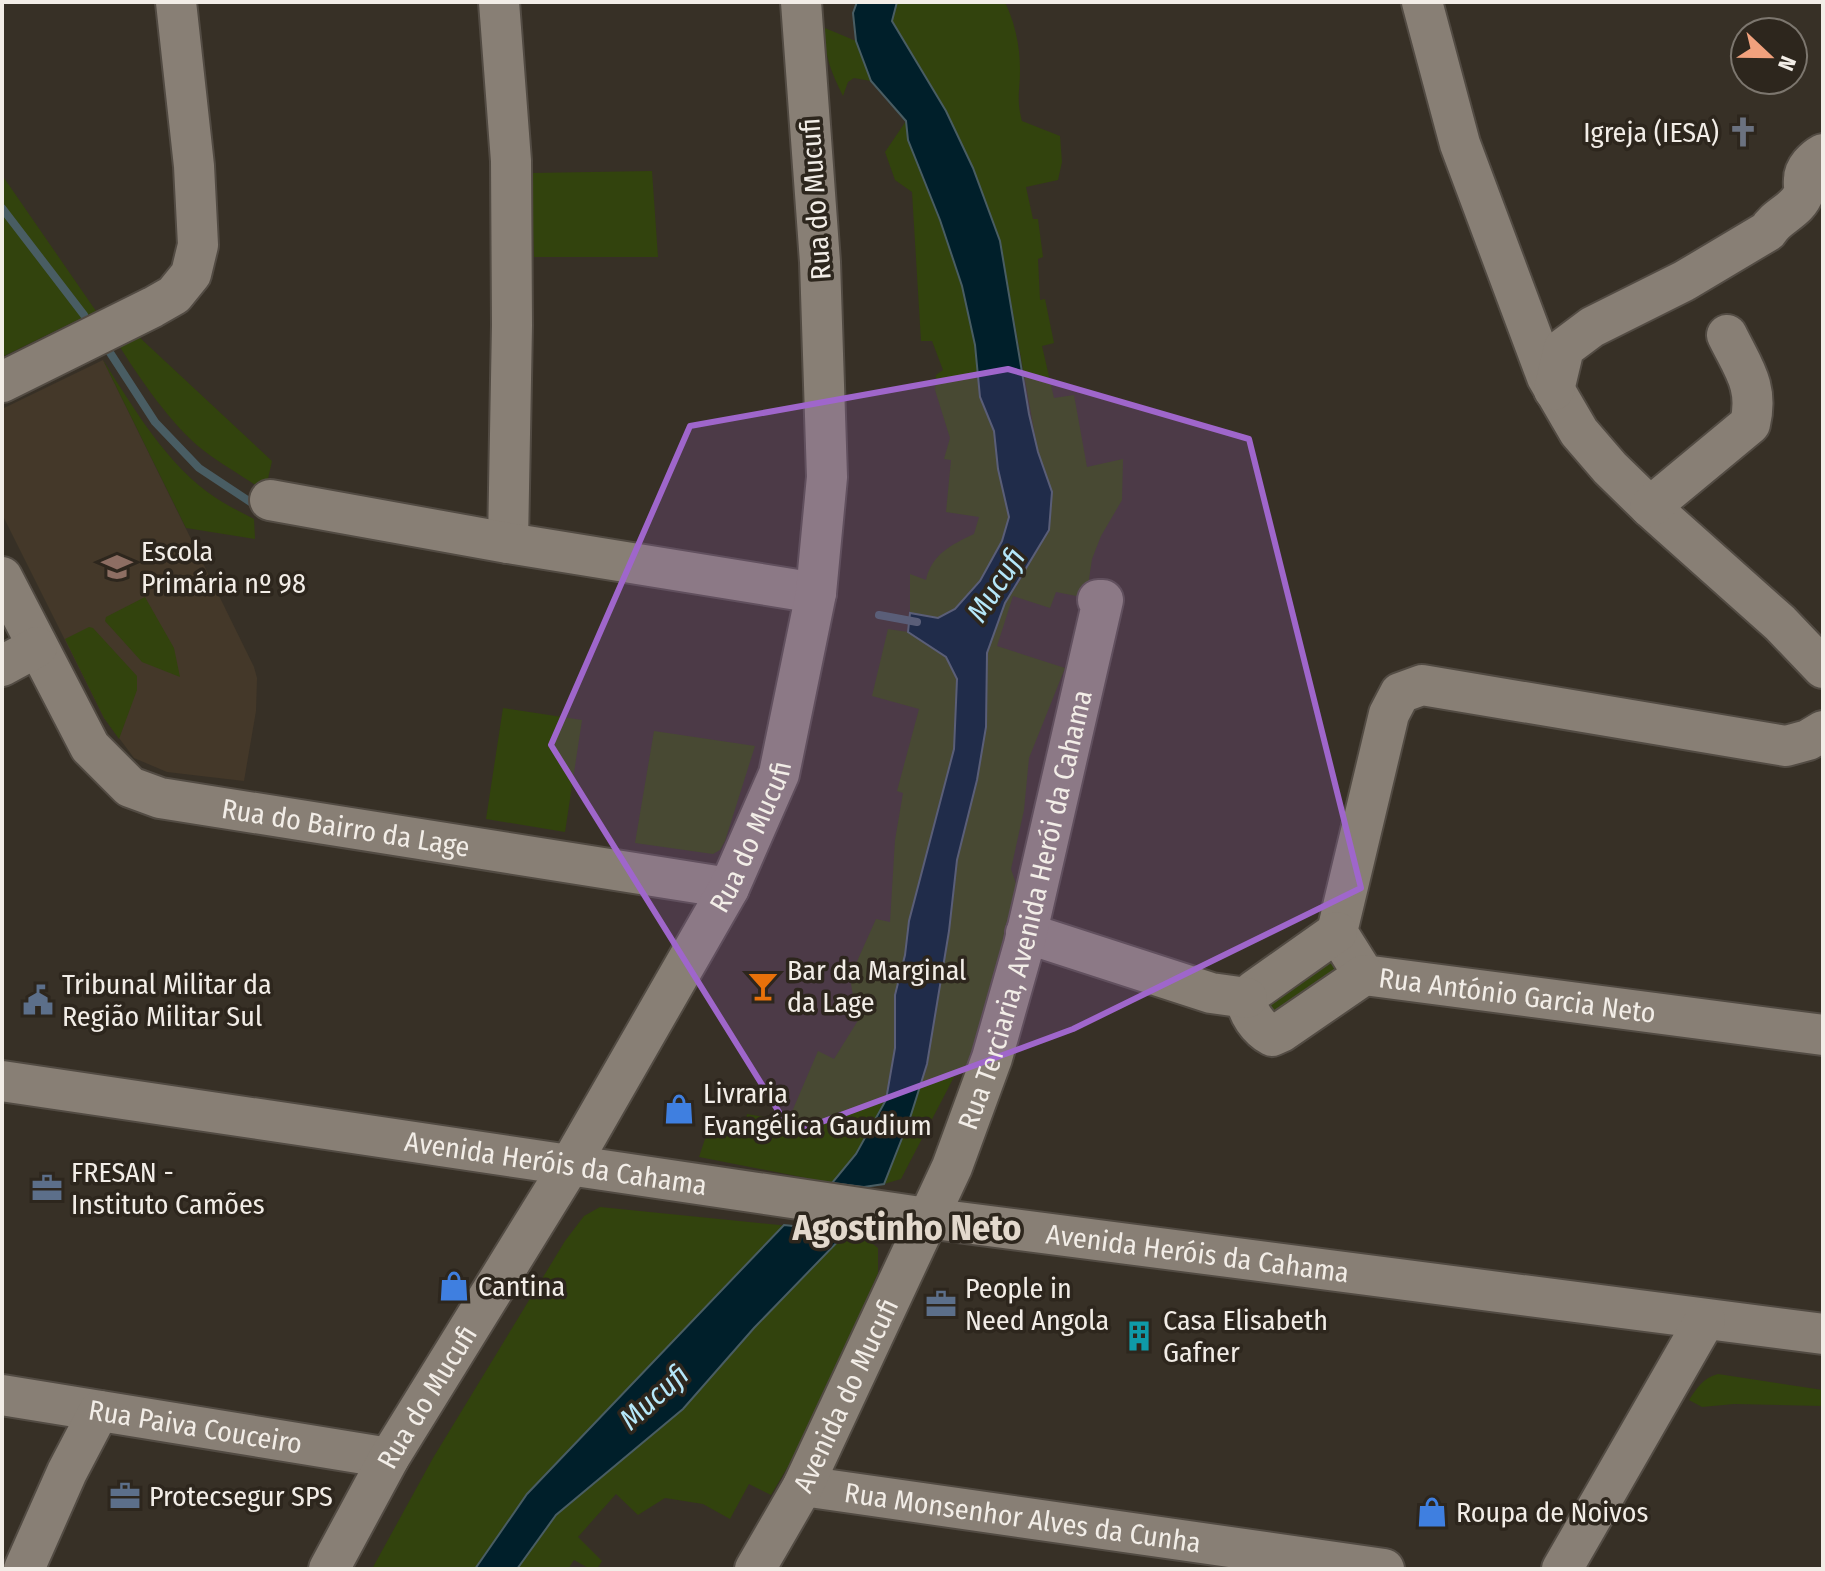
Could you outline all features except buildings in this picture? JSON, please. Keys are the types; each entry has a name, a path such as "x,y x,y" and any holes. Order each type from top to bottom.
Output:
{"street":[{"path":"2,382 153,307 174,295 191,274 198,245 197,205 176,2"},
{"path":"499,2 511,161 508,543"},
{"name":"Rua do Mucufi","path":"329,1569 389,1458 570,1165 729,888 779,774 816,593 827,477 820,262 801,2"},
{"path":"1422,2 1460,144 1554,390 1579,432 1650,507 1780,623 1823,668"},
{"path":"1554,390 1564,348 1592,327 1684,281 1768,231 1773,221 1795,207 1804,192 1803,174 1815,158 1823,154"},
{"path":"1650,507 1750,424 1754,408 1753,387 1727,335"},
{"path":"270,500 508,543 816,593"},
{"name":"Rua do Bairro da Lage","path":"2,577 90,747 118,777 141,792 160,798 729,888"},
{"name":"Rua Terciaria, Avenida Herói da Cahama","path":"927,1218 957,1156 992,1058 1026,933 1103,600 1098,600"},
{"path":"2,666 37,647"},
{"path":"1026,933 1211,993 1247,998 1337,932 1389,714 1400,693 1422,685 1786,746 1808,740 1823,731"},
{"name":"Rua António Garcia Neto","path":"1337,932 1364,975 1823,1035"},
{"path":"1247,998 1246,1007 1264,1031 1272,1036 1364,975"},
{"name":"Avenida Heróis da Cahama","path":"2,1081 927,1218 1823,1334"},
{"name":"Avenida do Mucufi","path":"755,1569 803,1486 927,1218"},
{"path":"1562,1569 1705,1320"},
{"name":"Rua Paiva Couceiro","path":"2,1395 389,1458"},
{"path":"24,1569 67,1472 99,1411"},
{"name":"Rua Monsenhor Alves da Cunha","path":"803,1486 1384,1569"}],"highlighted area":[{"path":"1008,369 1249,439 1361,888 1073,1029 792,1133 551,745 690,426"}],"shaded area":[{"name":"Escola Primária nº 98","path":"103,360 254,667 257,678 256,711 244,781 167,772 134,758 104,718 2,514 2,409"}],"green space":[{"path":"897,2 1005,2 1018,43 1022,121 1060,136 1062,162 1058,180 1026,187 1033,219 1038,219 1043,257 1038,259 1040,300 1045,299 1054,343 1042,346 1054,398 1074,395 1087,467 1123,459 1122,500 1101,536 1092,559 1089,579 1097,600 1056,592 1050,608 1013,596 997,646 1065,668 1029,758 1024,810 1011,869 1023,904 973,1062 955,1075 901,1179 884,1184 927,1064 957,860 977,780 986,727 987,653 1005,603 1025,573 1038,452 1000,241 973,168 946,111 891,21"},
{"path":"825,28 856,41 871,81 854,78 848,82 843,96 829,63"},
{"path":"906,121 908,140 962,286 975,345 980,397 994,431 998,469 1009,517 1002,541 980,581 955,609 938,618 910,613 910,574 926,580 938,557 974,534 979,517 946,512 951,460 944,459 950,438 935,390 936,375 943,370 932,341 921,341 912,192 895,180 885,152"},
{"path":"652,171 658,257 534,257 531,173"},
{"path":"2,175 96,311 2,357"},
{"path":"137,335 272,461 265,492 203,450 167,414 117,342"},
{"path":"103,360 153,435 182,470 216,498 254,519 255,539 186,528"},
{"path":"145,597 174,648 180,677 142,662 105,621 106,617"},
{"path":"89,627 137,676 137,690 119,739 104,718 65,639"},
{"path":"888,629 908,632 946,657 957,679 954,749 909,921 895,995 895,1048 886,1100 856,1154 832,1183 699,1157 708,1130 742,1137 747,1114 788,1121 818,1051 834,1059 867,1006 853,996 850,977 876,919 890,922 895,840 903,793 897,791 919,709 872,696"},
{"path":"503,708 582,720 565,832 486,819"},
{"path":"654,731 755,746 725,841 720,850 713,854 635,843"},
{"path":"1330,956 1339,969 1281,1015 1265,1012 1266,995"},
{"path":"600,1207 859,1233 878,1248 878,1273 799,1448 771,1495 749,1484 730,1519 703,1504 665,1498 638,1515 616,1494 578,1537 602,1561 597,1569 590,1569 574,1560 568,1569 372,1569 433,1458 565,1241 584,1216"},
{"path":"1718,1374 1823,1390 1823,1406 1734,1404 1702,1407 1689,1400 1704,1381"}],"water":[{"name":"Mucufi","path":"857,2 897,2 892,21 946,111 973,168 1000,241 1029,414 1052,492 1049,530 1005,603 987,653 986,727 977,780 957,860 949,931 927,1064 884,1184 864,1187 832,1183 856,1154 886,1100 895,1048 895,995 909,921 954,749 957,679 946,657 908,632 910,613 938,618 955,609 980,581 1002,541 1009,517 998,469 994,431 980,397 975,345 962,286 908,140 906,121 871,81 856,41 853,13"},
{"name":"Mucufi","path":"784,1225 847,1232 754,1328 683,1409 556,1515 517,1569 475,1569 527,1494"}],"waterway":[{"path":"2,208 84,315"},
{"path":"107,348 155,422 199,468 258,507"},
{"path":"879,615 917,622"}],"place":[{"name":"Igreja (IESA)","path":"1743,132"},
{"name":"Escola Primária nº 98","path":"117,567"},
{"name":"Bar da Marginal da Lage","path":"763,986"},
{"name":"Tribunal Militar da Região Militar Sul","path":"38,1000"},
{"name":"Livraria Evangélica Gaudium","path":"679,1109"},
{"name":"FRESAN - Instituto Camões","path":"47,1188"},
{"name":"Cantina","path":"454,1286"},
{"name":"People in Need Angola","path":"941,1304"},
{"name":"Casa Elisabeth Gafner","path":"1139,1336"},
{"name":"Protecsegur SPS","path":"125,1496"},
{"name":"Roupa de Noivos","path":"1432,1512"}],"district":[{"name":"Agostinho Neto","path":"907,1227"}]}
